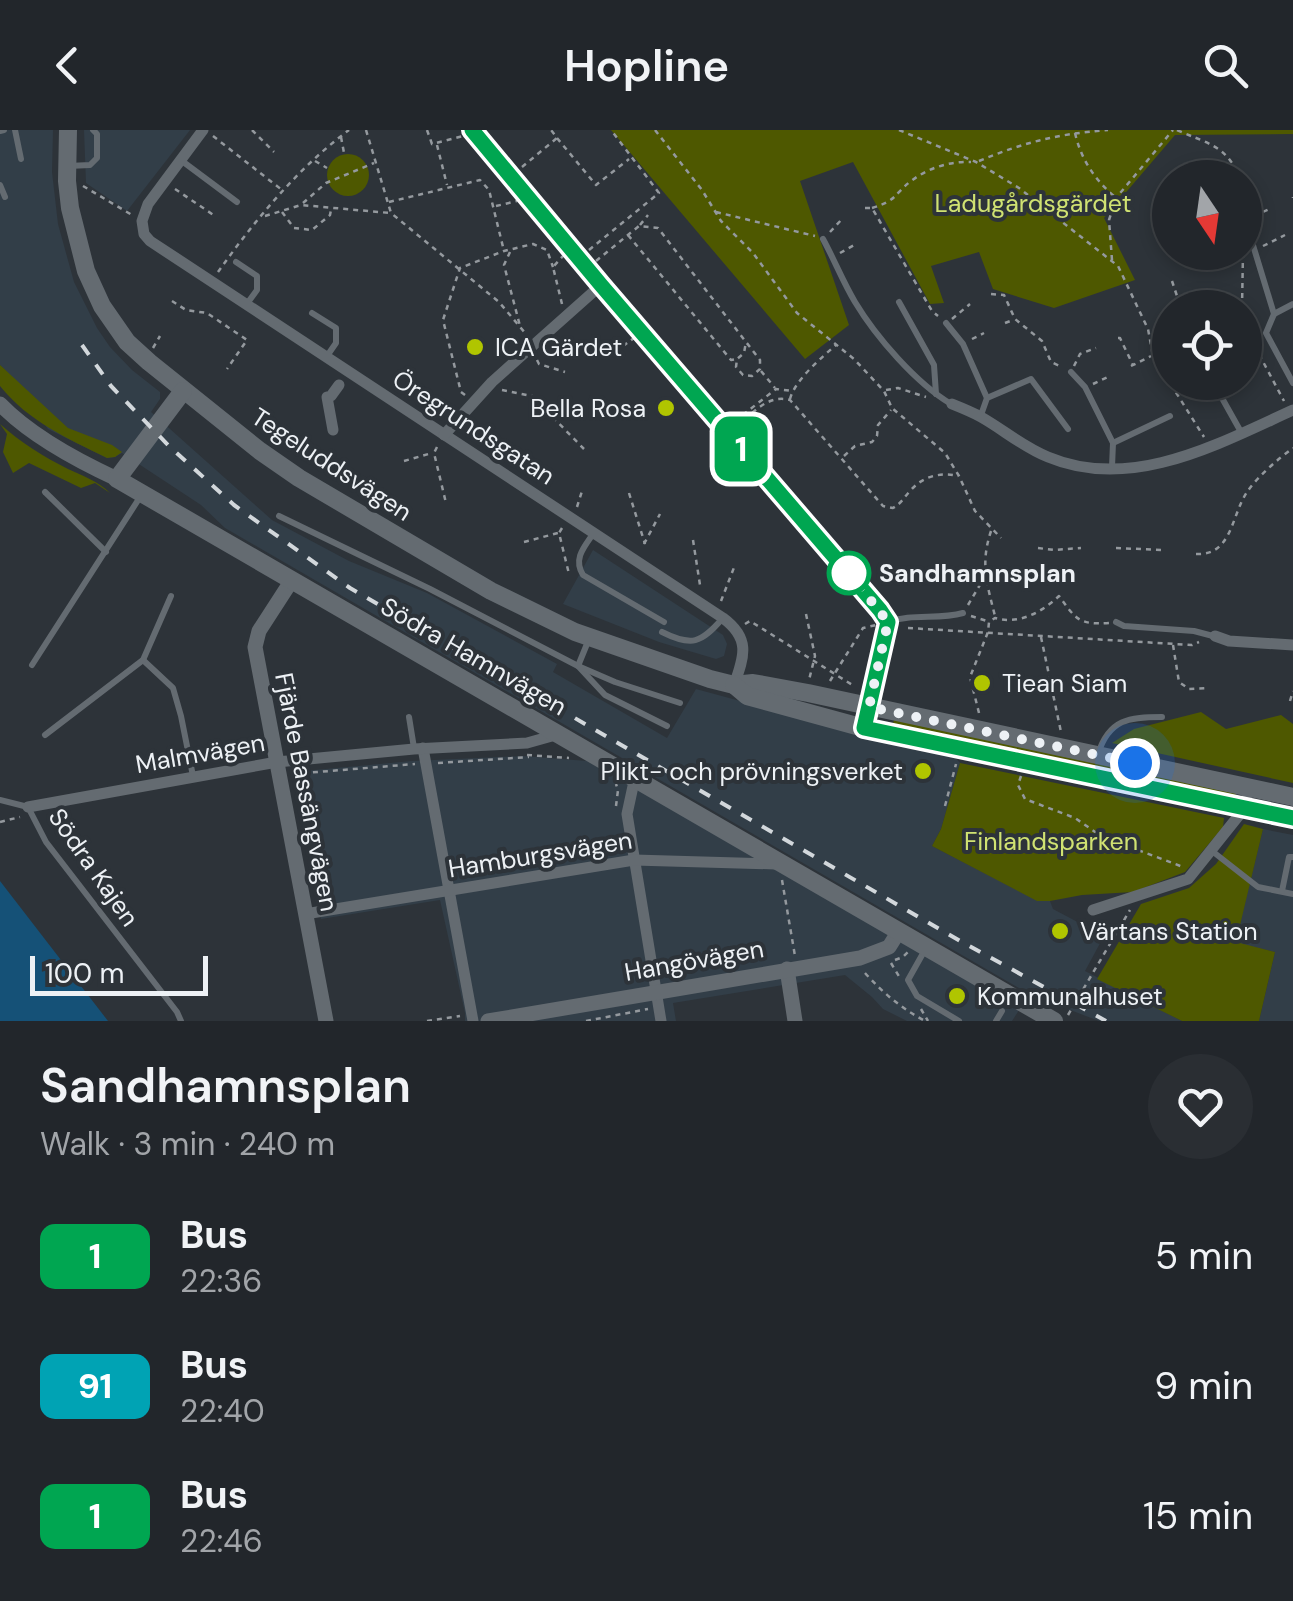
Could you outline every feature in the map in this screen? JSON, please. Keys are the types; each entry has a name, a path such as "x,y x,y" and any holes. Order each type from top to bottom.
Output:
{"main road":[{"name":"Tegeluddsvägen","path":"68,130 67,174 76,238 102,306 128,342 260,452 491,591 590,638 734,685 747,696 864,728 1293,818"},
{"path":"117,479 183,391"},
{"name":"Södra Hamnvägen","path":"117,479 635,777 783,871 1054,1021"},
{"name":"Tegeluddsvägen","path":"734,685 753,682 1293,797"}],"street":[{"path":"142,224 144,211 204,130"},
{"path":"473,131 888,622 864,728"},
{"name":"Öregrundsgatan","path":"142,224 144,234 156,246 326,357 441,441 594,532 736,628"},
{"path":"441,441 492,382 601,285"},
{"path":"333,430 327,397 338,385"},
{"name":"Södra Hamnvägen","path":"0,404 45,439 117,479"},
{"path":"952,404 981,416 1043,456 1082,468 1112,469 1180,458 1291,411"},
{"name":"Fjärde Bassängvägen","path":"292,580 259,632 255,647 326,1021"},
{"path":"734,685 743,647 736,628"},
{"path":"1214,636 1229,641 1293,645"},
{"name":"Malmvägen","path":"30,810 193,776 278,769 418,749 527,742 559,734"},
{"path":"418,749 426,763 438,859 448,890 473,1021"},
{"path":"635,777 627,814 661,1021"},
{"path":"1092,910 1188,879 1244,808 1250,788"},
{"name":"Hamburgsvägen","path":"305,914 634,860 783,871"},
{"name":"Hangövägen","path":"488,1021 860,958 889,947 899,932"},
{"path":"792,968 795,1021"}],"lane":[{"path":"14,130 21,159"},
{"path":"67,174 97,158 93,130"},
{"path":"181,160 237,202"},
{"path":"0,185 5,197"},
{"path":"823,238 856,303 916,377 952,404"},
{"path":"236,262 257,276 257,290 246,304"},
{"path":"1260,270 1274,314"},
{"path":"899,302 934,365 936,395"},
{"path":"1293,304 1274,314 1266,332 1293,383"},
{"path":"312,313 336,328 336,342 326,357"},
{"path":"946,323 963,344 987,398 981,416"},
{"path":"1071,372 1085,387 1112,443 1112,469"},
{"path":"987,398 1030,379 1068,429"},
{"path":"1223,400 1241,434"},
{"path":"1112,443 1170,416"},
{"path":"45,492 106,552"},
{"path":"32,665 142,493"},
{"path":"279,516 578,666 680,703"},
{"path":"594,532 579,557 578,567 583,575 664,622"},
{"path":"46,735 143,660 171,596"},
{"path":"888,622 902,617 949,617 963,613"},
{"path":"662,632 682,641 696,641 723,618"},
{"path":"1116,622 1214,636"},
{"path":"578,666 590,638"},
{"path":"143,660 173,688 193,776"},
{"path":"578,666 604,695 668,726"},
{"path":"409,717 418,749"},
{"path":"1097,755 1105,734 1113,726 1129,719 1162,717"},
{"name":"Södra Kajen","path":"0,800 30,810 46,842 178,1012 181,1021"},
{"path":"1211,850 1258,887 1293,894"},
{"path":"1282,892 1290,856 1293,857"},
{"path":"926,947 908,980 917,996 959,1021"},
{"path":"996,1021 1002,1011"}],"path":[{"path":"204,130 283,190"},
{"path":"252,130 274,152"},
{"path":"211,282 243,236 283,190 349,130"},
{"path":"366,130 391,213"},
{"path":"428,130 432,144 473,131"},
{"path":"551,130 596,185 630,158"},
{"path":"590,250 660,194 611,130"},
{"path":"654,130 702,190 721,221 753,253 797,313 854,358 884,390 892,408 945,453 975,511 1001,538"},
{"path":"898,130 976,162 1019,188 1112,260 1148,329 1152,356 1132,365 1118,338"},
{"path":"865,208 888,203 928,170 957,161 976,162 1024,143 1074,132 1108,130"},
{"path":"1112,260 1108,220 1116,198 1175,130 1216,146 1230,160"},
{"path":"1074,132 1079,152 1099,184 1116,198"},
{"path":"341,136 344,154"},
{"path":"522,168 557,138"},
{"path":"436,143 448,186"},
{"path":"314,160 327,168"},
{"path":"262,216 301,205 326,183 375,163"},
{"path":"67,174 142,224"},
{"path":"388,203 480,180 489,190 504,251"},
{"path":"164,182 215,216"},
{"path":"493,206 529,198"},
{"path":"301,205 391,213 499,302 534,344"},
{"path":"281,212 294,228 312,230 330,215 331,208"},
{"path":"872,208 932,311 946,323 970,304"},
{"path":"1262,212 1272,208"},
{"path":"716,212 823,238 843,218"},
{"path":"588,269 648,215"},
{"path":"639,226 658,228 760,360 760,370 776,389 792,391"},
{"path":"878,234 886,230"},
{"path":"628,235 731,360 744,352 746,342"},
{"path":"1262,246 1284,235"},
{"path":"460,268 533,244 547,250 565,316"},
{"path":"832,257 856,244"},
{"path":"553,268 570,248"},
{"path":"512,249 504,265 520,327"},
{"path":"460,268 443,320 462,392"},
{"path":"1172,281 1175,290"},
{"path":"991,294 1004,295 1015,319 1042,341 1051,362 1071,372 1080,354 1096,348"},
{"path":"172,301 186,310 207,313 247,340 227,369"},
{"path":"1006,323 1015,319"},
{"path":"615,352 642,332"},
{"path":"963,344 984,333"},
{"path":"152,349 160,336"},
{"path":"790,400 792,391 837,344"},
{"path":"737,358 736,366 743,375 752,376 760,370"},
{"path":"536,359 565,372"},
{"path":"1262,362 1291,411"},
{"path":"1085,387 1110,376"},
{"path":"884,390 898,388 928,398 936,395"},
{"path":"726,432 776,389"},
{"path":"501,390 532,396 584,450"},
{"path":"726,432 778,397 790,400 883,506 893,508 901,504 913,486 928,478 946,473 960,476"},
{"path":"1178,400 1210,447"},
{"path":"842,457 855,446 872,442 878,425 892,408"},
{"path":"404,460 434,452 441,441"},
{"path":"1196,554 1215,552 1222,545 1247,492 1293,448"},
{"path":"434,452 446,503"},
{"path":"577,508 583,488"},
{"path":"629,492 644,544"},
{"path":"641,549 660,514"},
{"path":"524,542 561,530 569,574"},
{"path":"992,530 984,552 995,618"},
{"path":"692,597 700,585 693,540"},
{"path":"1038,548 1082,548"},
{"path":"1116,548 1162,550"},
{"path":"720,602 735,565"},
{"path":"972,598 985,576"},
{"path":"981,719 970,677 989,622 995,618 1025,618 1059,596 1076,618 1087,625 1116,622"},
{"path":"806,614 814,656 809,681"},
{"path":"736,628 750,621 854,686"},
{"path":"828,686 863,628 888,622 910,628 1192,645 1214,636"},
{"path":"1040,636 1061,734"},
{"path":"1172,644 1179,682 1188,688 1209,688"},
{"path":"1290,701 1293,691"},
{"path":"278,769 536,756 571,758"},
{"path":"945,806 958,758"},
{"path":"1022,772 1018,785 1025,798 1075,818 1101,836 1194,871"},
{"path":"0,822 30,810"},
{"path":"783,871 792,968"},
{"path":"1065,1021 1138,897"},
{"path":"860,968 882,992 927,1021"},
{"path":"917,1004 927,1021"}],"shaded area":[{"path":"0,130 53,130 52,172 58,224 74,282 97,328 132,370 160,392 151,412 272,520 349,561 427,593 557,664 553,672 667,738 696,689 953,755 960,763 941,829 932,846 1037,900 1050,901 1053,909 1104,936 1085,971 1182,1021 1099,1021 1031,995 225,528 201,505 122,453 107,458 48,429 0,365"},
{"path":"84,130 190,130 127,211 86,183"},
{"path":"593,550 723,635 727,644 724,656 716,659 659,642 563,604"},
{"path":"523,756 587,761 1021,1007 1012,1021 907,1021 883,1009 845,975 673,1003 676,1021 465,1021 440,900 321,919 293,772"},
{"path":"1263,829 1293,835 1293,1021 1259,1021 1275,952 1235,943"}],"green space":[{"name":"Ladugårdsgärdet","path":"611,130 1293,130 1293,134 1175,135 1104,218 1135,280 1054,308 993,289 979,252 931,266 944,303 930,304 853,162 800,181 849,325 805,359"},
{"path":"348,154 363,160 369,175 363,190 348,196 333,190 327,175 333,160"},
{"path":"0,365 68,428 122,452 107,458 36,419 0,386"},
{"path":"0,424 41,454 95,482 110,493 95,483 81,488 29,463 13,473 3,452 7,434"},
{"path":"1201,712 1226,729 1281,715 1293,724 1293,783 1112,743 1134,729"},
{"path":"894,720 1236,793 1234,801 892,728"},
{"name":"Finlandsparken","path":"960,763 1224,818 1223,827 1185,872 1133,892 1037,901 932,846 941,829"},
{"path":"1244,824 1263,829 1236,942 1275,952 1259,1021 1182,1021 1097,979 1141,904 1189,888 1216,864"}],"water":[{"path":"0,881 108,1021 0,1021"}],"railway":[{"path":"82,345 111,386 234,505 350,588 962,942 1106,1021"}],"bus line":[{"name":"1","path":"472,130 888,622 864,728 1293,818"}],"place":[{"name":"ICA Gärdet","path":"475,347"},
{"name":"Bella Rosa","path":"666,408"},
{"name":"Sandhamnsplan","path":"849,573"},
{"name":"Tiean Siam","path":"982,683"},
{"name":"Plikt- och prövningsverket","path":"923,771"},
{"name":"Värtans Station","path":"1060,931"},
{"name":"Kommunalhuset","path":"957,996"}],"route":[{"path":"849,573 888,622 869,707 1135,763"}]}
